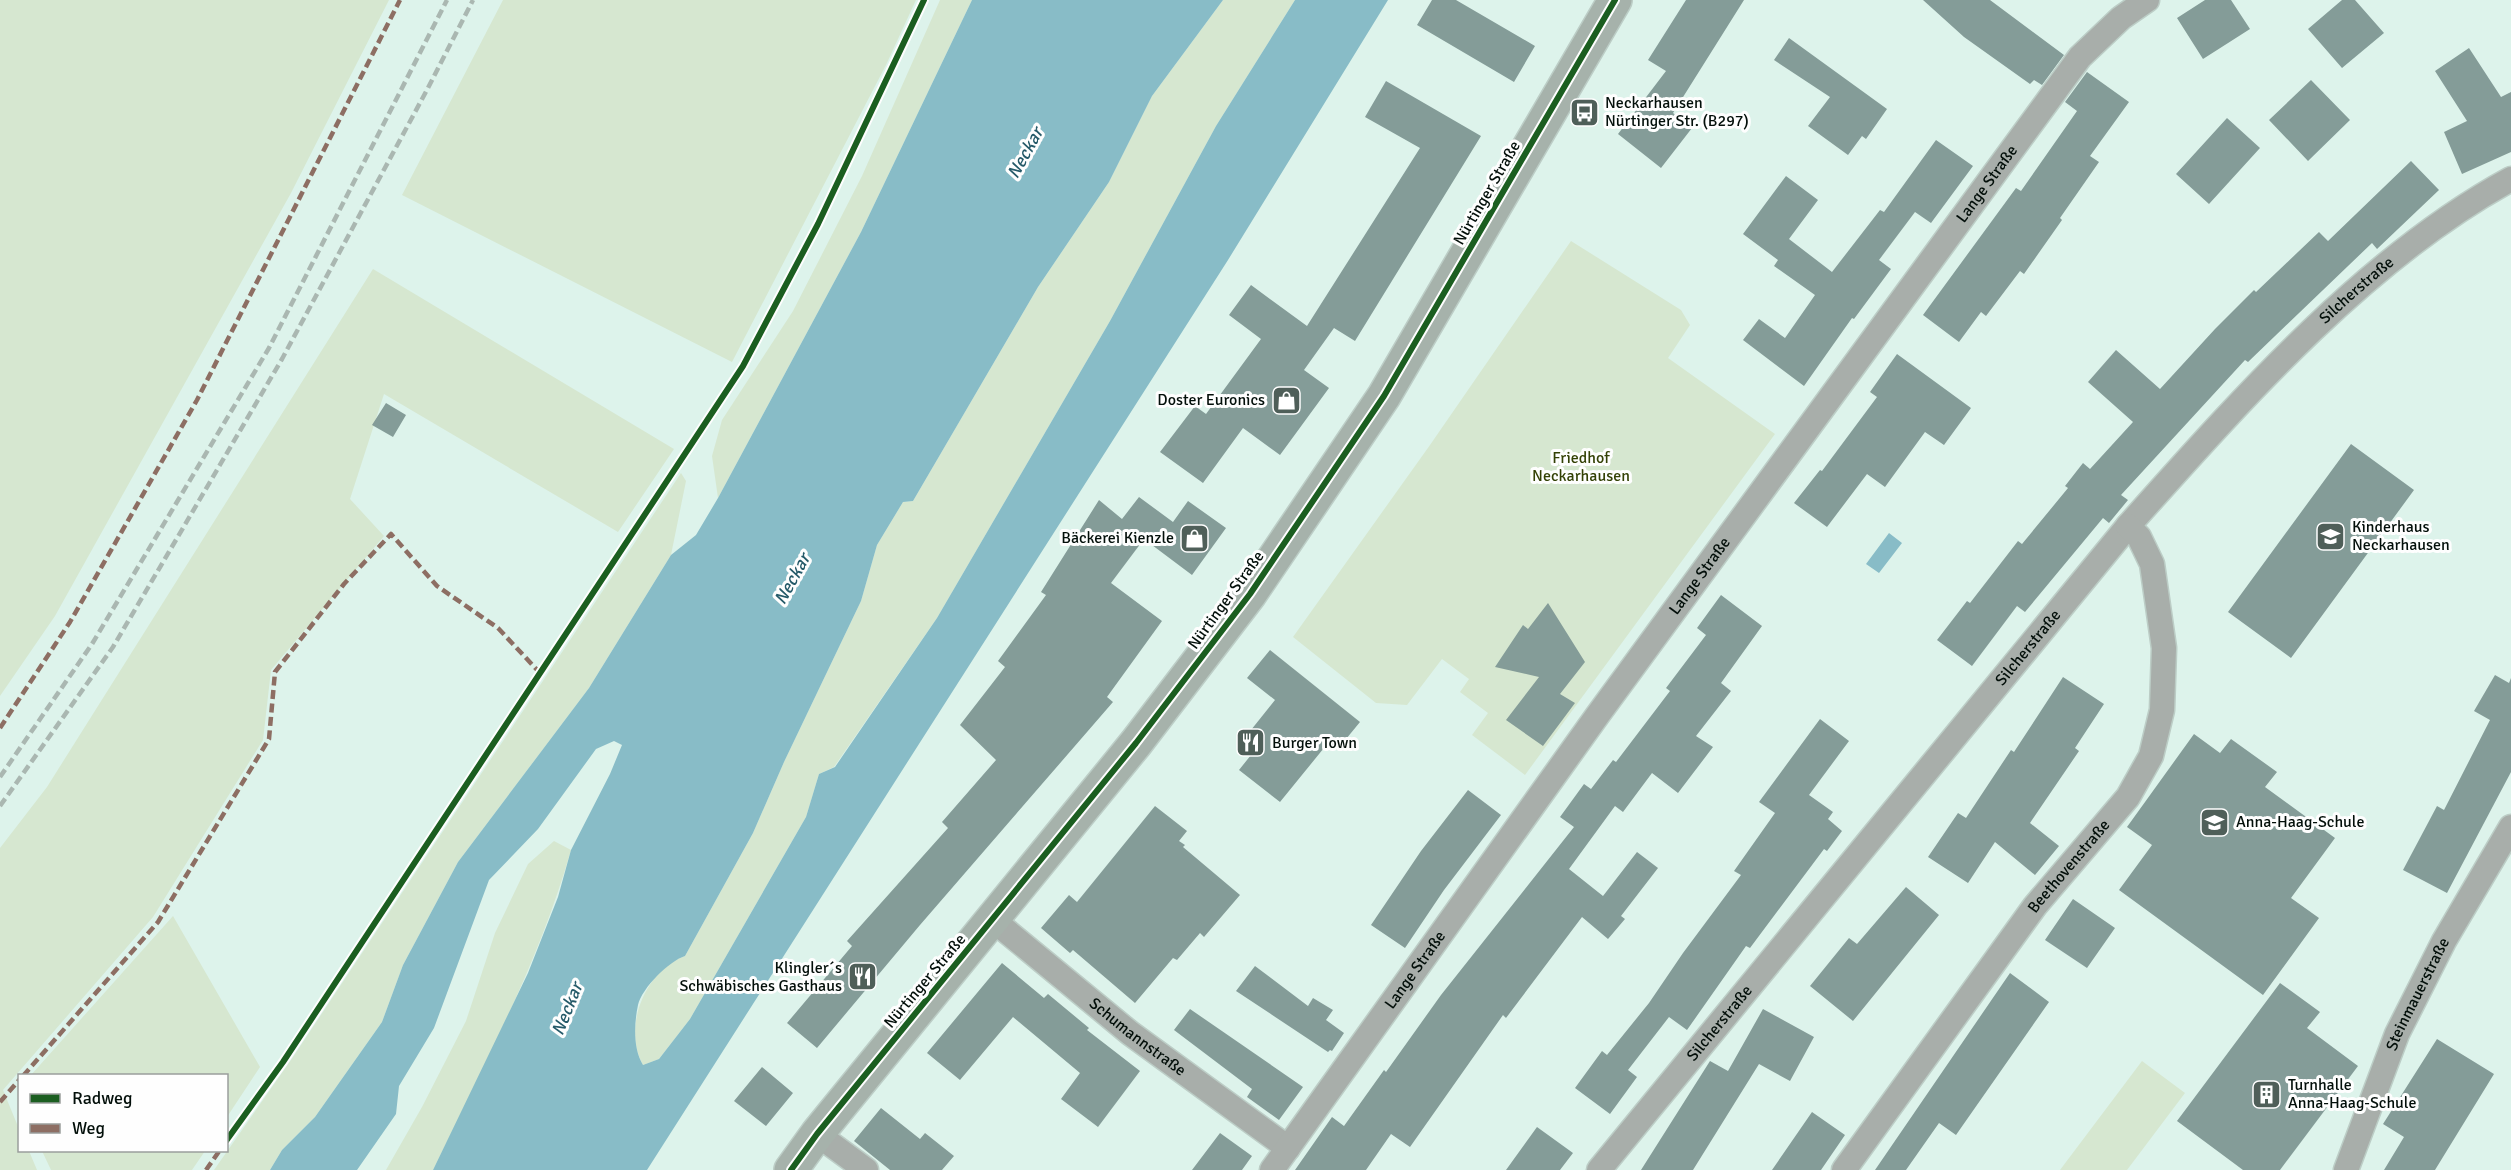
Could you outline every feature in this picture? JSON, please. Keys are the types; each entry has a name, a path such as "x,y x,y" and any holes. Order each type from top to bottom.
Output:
{"main road":[{"name":"Nürtinger Straße","path":"791,1170 1136,743 1244,602 1384,396 1615,0"}],"street":[{"name":"Lange Straße","path":"1272,1170 1590,726 2080,57 2121,18 2147,0"},
{"name":"Silcherstraße","path":"1599,1170 2128,526 2205,440 2297,347 2381,267 2511,179"},
{"name":"Beethovenstraße","path":"1844,1170 2035,906 2128,797 2151,756 2162,710 2164,648 2152,564 2139,537 2128,526"},
{"name":"Steinmauerstraße","path":"2346,1170 2397,1034 2444,942 2511,827"},
{"name":"Schumannstraße","path":"993,920 1130,1033 1288,1148"},
{"path":"818,1134 866,1170"}],"green space":[{"path":"0,0 389,0 291,193 55,616 0,696"},
{"path":"503,0 916,0 886,65 732,362 402,195"},
{"path":"940,0 972,0 861,232 718,498 712,456 722,420 793,311 862,176"},
{"path":"1223,0 1295,0 1216,126 1110,321 937,618 834,767 819,774 806,817 690,1019 659,1059 643,1065 637,1050 635,1034 641,1002 659,974 671,963 685,956 753,833 784,762 861,601 877,545 903,502 913,501 1038,287 1109,182 1152,96"},
{"name":"Friedhof Neckarhausen","path":"1571,241 1681,310 1690,325 1668,358 1775,434 1525,775 1472,735 1488,713 1460,692 1469,679 1442,659 1407,705 1376,703 1293,637 1430,445"},
{"path":"373,269 674,449 618,532 384,394 350,499 384,536 271,670 263,740 153,917 3,1090 18,1127 18,1152 29,1152 37,1170 0,1170 0,848 47,787"},
{"path":"681,473 686,481 671,555 589,688 458,862 403,965 382,1022 315,1117 282,1150 270,1170 214,1170 293,1057"},
{"path":"554,841 571,850 543,933 491,1053 433,1170 386,1170 422,1107 466,1021 495,933 528,864"},
{"path":"173,916 260,1067 228,1115 228,1074 32,1074"},
{"path":"2142,1061 2185,1093 2127,1170 2060,1170"},
{"path":"42,1152 204,1152 192,1170 51,1170"}],"water":[{"name":"Neckar","path":"972,0 1223,0 1152,96 1109,182 1038,287 913,501 903,502 877,545 861,601 784,762 753,833 685,956 671,963 657,976 641,998 638,1005 635,1036 637,1052 643,1065 659,1059 690,1019 806,817 819,774 835,767 937,618 1110,321 1216,126 1295,0 1388,0 1228,260 647,1170 433,1170 528,973 558,897 571,850 610,774 622,745 614,741 596,749 538,829 489,880 434,1028 399,1086 396,1114 357,1170 270,1170 282,1150 315,1117 382,1022 403,965 458,862 589,688 671,555 696,535 861,232"},
{"path":"1889,533 1902,543 1879,573 1866,564"}],"building":[{"path":"1432,0 1456,0 1535,46 1514,82 1417,25"},
{"path":"1686,0 1744,0 1673,113 1692,128 1661,168 1618,134 1666,71 1648,60"},
{"path":"1923,0 1990,0 2064,55 2042,85 2034,80 2030,84 1964,37"},
{"path":"2205,0 2231,0 2250,29 2203,59 2177,18"},
{"path":"2342,0 2355,0 2384,33 2342,68 2308,29"},
{"path":"1789,38 1887,109 1866,139 1862,136 1848,155 1808,126 1830,97 1774,60"},
{"path":"2469,48 2501,97 2511,92 2511,152 2462,174 2444,132 2467,121 2435,71"},
{"path":"2087,72 2129,102 2090,156 2099,162 2024,274 2020,271 1986,316 1981,312 1959,342 1923,315 2016,188 2021,191 2077,111 2065,102"},
{"path":"2311,80 2350,120 2308,161 2269,120"},
{"path":"1386,81 1481,136 1355,341 1334,328 1304,370 1329,388 1280,455 1243,428 1203,483 1160,452 1195,406 1206,414 1261,339 1229,315 1251,285 1307,326 1420,148 1365,117"},
{"path":"2227,118 2260,148 2209,204 2176,174"},
{"path":"1936,140 1973,166 1931,223 1915,212 1879,260 1891,269 1854,319 1852,318 1804,386 1743,340 1759,319 1785,338 1815,295 1774,266 1778,260 1743,234 1786,176 1818,200 1789,239 1832,272 1880,210 1884,212"},
{"path":"2411,161 2439,190 2377,249 2372,243 2248,362 2245,360 2121,495 2128,500 2109,523 2103,518 2025,612 2017,606 1972,666 1937,640 1967,601 1970,603 2018,541 2022,544 2068,488 2065,486 2083,463 2090,469 2133,422 2088,382 2116,350 2160,389 2254,290 2256,292 2319,232 2328,241"},
{"path":"1897,354 1971,408 1944,445 1925,432 1885,487 1867,474 1827,527 1794,503 1820,470 1822,471 1877,397 1870,392"},
{"path":"386,403 406,415 393,437 372,425"},
{"path":"2351,444 2414,490 2291,658 2228,612"},
{"path":"1139,497 1173,522 1188,501 1226,528 1192,575 1144,539 1111,583 1162,621 1107,697 1113,702 817,1048 787,1023 852,946 847,941 948,828 942,822 996,760 960,725 1005,667 998,661 1046,595 1041,592 1099,500 1122,519"},
{"path":"1721,595 1762,626 1721,683 1731,691 1696,736 1713,747 1678,793 1652,773 1623,812 1615,806 1569,869 1603,896 1637,852 1658,868 1621,916 1625,919 1608,939 1582,917 1506,1018 1503,1015 1410,1147 1391,1134 1366,1170 1295,1170 1332,1117 1344,1126 1441,995 1574,827 1560,817 1584,784 1591,789 1613,760 1616,762 1670,691 1666,688 1706,635 1697,628"},
{"path":"1548,603 1585,662 1560,694 1575,703 1543,746 1506,720 1539,677 1495,667 1523,625 1528,629"},
{"path":"1270,650 1360,722 1337,750 1328,743 1280,802 1239,770 1251,755 1239,745 1275,700 1247,678"},
{"path":"2495,675 2509,683 2511,678 2511,772 2447,893 2403,870 2437,806 2444,810 2490,720 2474,711"},
{"path":"2063,677 2104,704 2075,748 2079,751 2030,823 2059,846 2035,875 1995,842 1968,883 1928,857 1958,813 1966,818 2011,750 2014,752"},
{"path":"1820,719 1849,741 1809,795 1833,812 1828,819 1842,831 1827,851 1824,849 1750,948 1746,946 1687,1030 1669,1017 1628,1070 1637,1077 1610,1114 1575,1088 1602,1051 1607,1055 1649,1003 1741,875 1734,871 1775,813 1759,802"},
{"path":"2194,734 2220,753 2231,739 2277,772 2265,787 2335,838 2291,898 2319,918 2263,995 2119,890 2152,845 2127,827"},
{"path":"1468,790 1501,815 1444,890 1405,948 1371,925 1421,851"},
{"path":"1155,806 1187,831 1179,841 1185,845 1183,847 1240,895 1204,937 1200,933 1177,960 1173,958 1135,1003 1073,950 1070,953 1041,928 1069,895 1077,902"},
{"path":"1906,887 1939,915 1853,1021 1810,986 1849,938 1857,944"},
{"path":"2073,899 2115,928 2087,968 2045,940"},
{"path":"1002,963 1044,998 1048,994 1089,1028 1087,1030 1140,1071 1098,1127 1061,1099 1080,1073 1013,1017 960,1080 927,1053"},
{"path":"1255,966 1308,1006 1313,998 1333,1010 1326,1020 1344,1033 1332,1051 1328,1052 1236,991"},
{"path":"2010,973 2049,1002 1956,1135 1939,1123 1906,1170 1875,1170"},
{"name":"Turnhalle Anna-Haag-Schule","path":"2280,983 2320,1012 2307,1028 2358,1066 2280,1170 2243,1170 2177,1121"},
{"path":"1190,1009 1303,1087 1279,1120 1247,1097 1252,1089 1174,1030"},
{"path":"1763,1009 1814,1037 1790,1081 1759,1064 1693,1170 1641,1170 1710,1061 1728,1071"},
{"path":"2437,1039 2494,1074 2435,1170 2384,1170 2404,1137 2383,1124"},
{"path":"762,1067 793,1093 766,1126 734,1101"},
{"path":"881,1108 920,1139 925,1133 954,1156 942,1170 890,1170 854,1141"},
{"path":"1812,1112 1845,1135 1821,1170 1772,1170"},
{"path":"1537,1127 1573,1153 1560,1170 1506,1170"},
{"path":"1220,1133 1252,1156 1242,1170 1192,1170"}],"railway":[{"path":"0,777 92,644 269,348 447,0"},
{"path":"0,806 113,647 183,528 282,359 473,0"}],"marked path":[{"path":"0,728 70,622 197,400 400,0"},
{"path":"25,1074 158,922 269,739 275,672 344,584 391,534 437,586 498,628 540,673"},
{"path":"0,1102 18,1081"},
{"path":"206,1170 219,1152"}],"cycle path":[{"path":"228,1138 283,1062 743,366 818,224 924,0"},
{"path":"791,1170 817,1134 1136,743 1250,594 1384,396 1615,0"}],"place":[{"name":"Neckarhausen Nürtinger Str. (B297)","path":"1584,112"},
{"name":"Doster Euronics","path":"1286,400"},
{"name":"Kinderhaus Neckarhausen","path":"2331,536"},
{"name":"Bäckerei Kienzle","path":"1195,538"},
{"name":"Burger Town","path":"1251,743"},
{"name":"Anna-Haag-Schule","path":"2215,822"},
{"name":"Klingler´s Schwäbisches Gasthaus","path":"863,977"},
{"name":"Turnhalle Anna-Haag-Schule","path":"2267,1094"}]}
